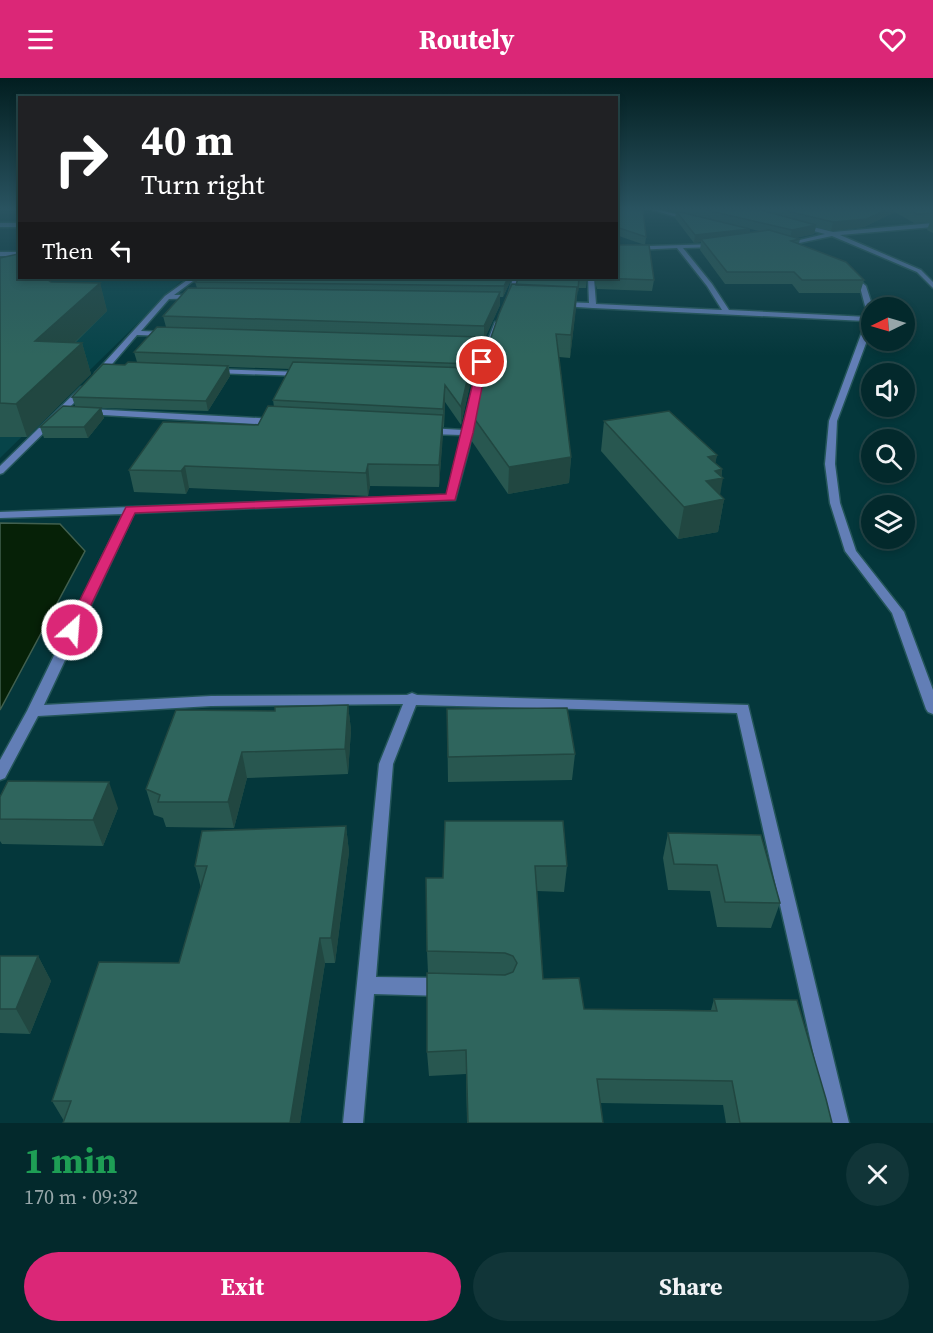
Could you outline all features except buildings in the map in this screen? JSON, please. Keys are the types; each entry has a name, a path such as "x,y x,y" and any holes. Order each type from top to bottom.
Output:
{"street":[{"path":"688,259 710,285 726,311"},
{"path":"891,259 919,271 933,286"},
{"path":"840,267 863,286 866,297"},
{"path":"0,471 106,367 167,297 193,279"},
{"path":"0,515 451,498 468,433 477,381 488,344 506,309 516,279"},
{"path":"591,279 593,306"},
{"path":"167,297 203,297"},
{"path":"498,301 506,309"},
{"path":"506,309 522,302"},
{"path":"558,304 861,317"},
{"path":"138,333 173,334"},
{"path":"476,344 488,344"},
{"path":"861,344 833,421 830,464 835,503 851,551 898,612 933,709"},
{"path":"106,367 118,367"},
{"path":"201,370 309,374"},
{"path":"465,380 477,381"},
{"path":"63,411 290,423"},
{"path":"420,430 468,433"},
{"path":"0,774 34,711 130,510"},
{"path":"34,711 132,702 412,698 743,708 839,1123"},
{"path":"353,1123 386,764 412,698"},
{"path":"366,985 458,987"}],"shaded area":[{"path":"0,259 18,259 18,279 183,279 0,458"},
{"path":"0,523 60,524 85,551 0,710"}],"route":[{"path":"72,630 130,510 451,498 468,433 482,362"}]}
